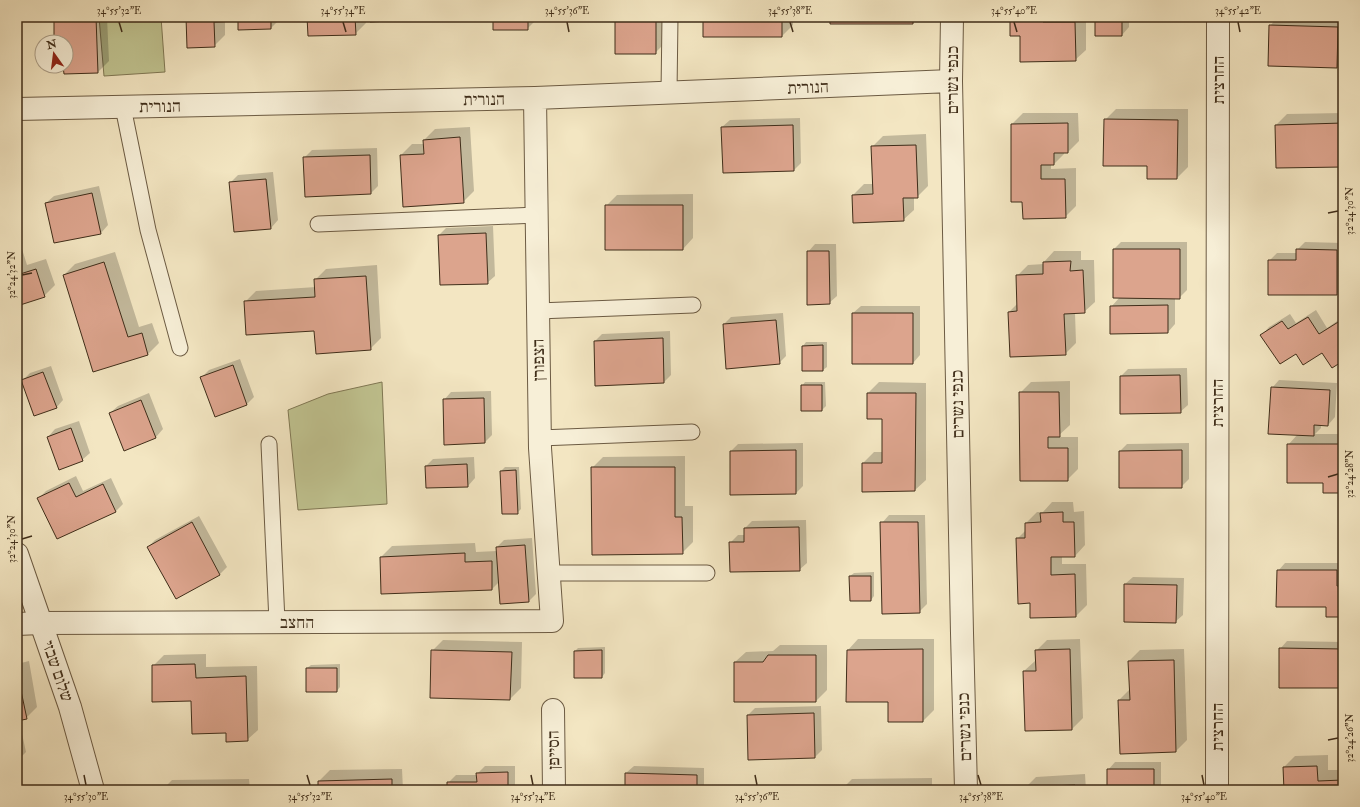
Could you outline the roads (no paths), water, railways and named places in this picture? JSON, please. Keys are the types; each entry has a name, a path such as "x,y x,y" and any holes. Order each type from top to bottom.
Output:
{"street":[{"name":"כנפי נשרים","path":"952,17 951,82 966,790"},
{"name":"החרצית","path":"1217,790 1218,17"},
{"name":"הנורית","path":"17,109 535,98 951,82"},
{"name":"הצפורן","path":"535,98 540,438 552,621"},
{"name":"שלום שבזי","path":"17,554 70,707 93,790"},
{"name":"החצב","path":"17,624 552,621"},
{"name":"הסייפן","path":"553,710 554,790"}],"lane":[{"path":"669,93 670,17"},
{"path":"123,107 148,230 180,348"},
{"path":"318,224 537,215"},
{"path":"538,311 694,305"},
{"path":"540,438 692,432"},
{"path":"269,444 277,622"},
{"path":"549,573 707,573"}]}
